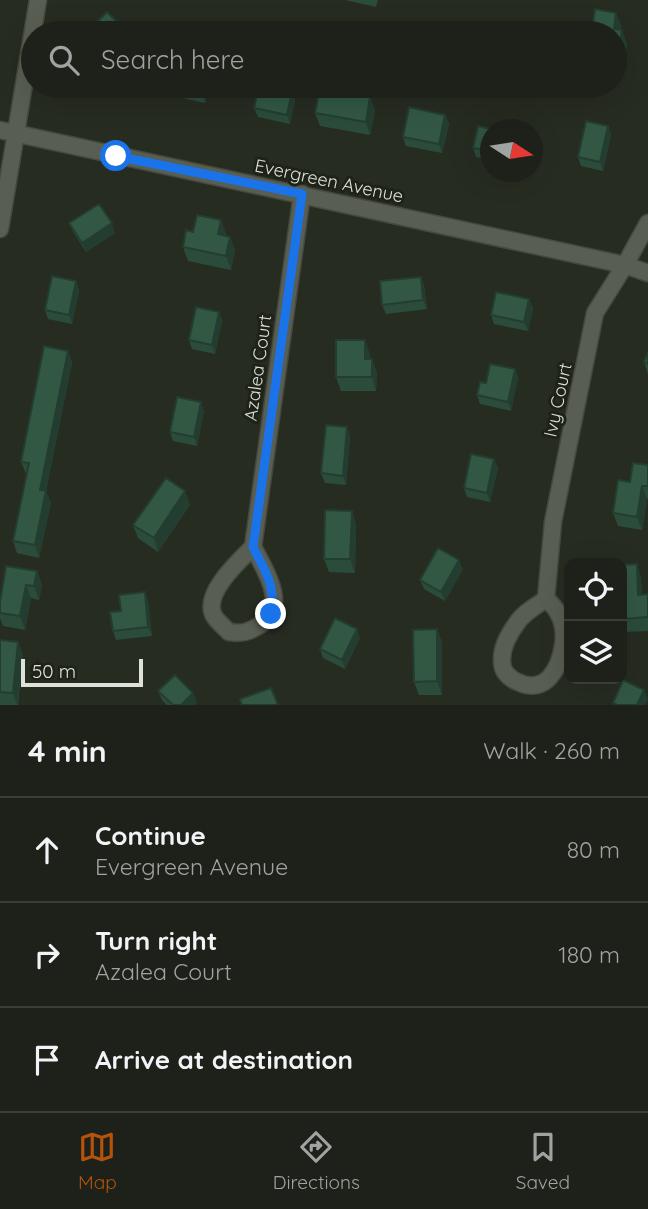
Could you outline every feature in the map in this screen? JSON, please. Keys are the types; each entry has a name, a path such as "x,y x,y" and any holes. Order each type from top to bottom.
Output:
{"street":[{"path":"33,21 38,0"},
{"path":"0,229 7,131 21,72"},
{"name":"Evergreen Avenue","path":"7,131 625,265 648,273"},
{"name":"Azalea Court","path":"253,547 302,194"},
{"name":"Ivy Court","path":"545,599 553,522 596,313 648,223"},
{"path":"253,547 272,586 274,599 271,614 266,621 247,633 229,632 214,616 211,605 223,578 253,547"},
{"path":"545,599 556,607 564,626 561,659 554,673 546,681 531,686 521,684 512,680 503,670 502,657 506,640 518,620 545,599"}],"building":[{"path":"595,9 616,13 615,21 593,21"},
{"path":"107,12 116,21 98,21"},
{"path":"256,98 291,98 287,115 254,108"},
{"path":"318,98 370,98 366,122 315,113"},
{"path":"409,107 445,115 439,144 403,137"},
{"path":"586,121 608,126 600,162 578,157"},
{"path":"478,126 480,126 480,149 473,148"},
{"path":"99,204 112,223 82,243 69,223"},
{"path":"197,215 221,220 218,234 230,237 226,256 183,247 186,230 193,232"},
{"path":"52,276 76,281 69,315 45,310"},
{"path":"421,277 423,300 382,305 380,281"},
{"path":"496,292 529,299 524,322 491,315"},
{"path":"196,307 219,312 212,345 189,340"},
{"path":"336,340 365,340 365,359 372,359 372,377 336,377"},
{"path":"44,346 68,351 40,490 46,491 35,545 13,541 29,463 21,462"},
{"path":"490,364 515,369 508,402 477,395 480,382 486,383"},
{"path":"177,397 201,402 194,437 170,432"},
{"path":"326,425 347,427 343,476 321,473"},
{"path":"471,454 494,459 487,493 464,488"},
{"path":"633,463 648,465 648,486 642,486 637,517 613,513 618,480 630,482"},
{"path":"166,478 185,491 154,538 133,525"},
{"path":"325,510 352,511 350,559 324,559"},
{"path":"438,548 459,560 441,592 420,580"},
{"path":"637,564 638,595 648,594 648,617 627,619 627,565"},
{"path":"6,566 37,571 34,586 26,585 20,616 0,613"},
{"path":"145,592 148,627 113,631 110,612 121,611 119,595"},
{"path":"335,618 357,629 342,660 320,649"},
{"path":"437,629 437,681 414,682 413,630"},
{"path":"0,640 18,642 13,693 0,692"},
{"path":"175,675 193,693 181,705 173,705 158,691"},
{"path":"627,682 644,690 637,705 613,703 621,684"},
{"path":"271,688 278,705 242,705 240,699"}],"route":[{"path":"116,156 302,194 253,547 272,586 274,599 271,614"}]}
